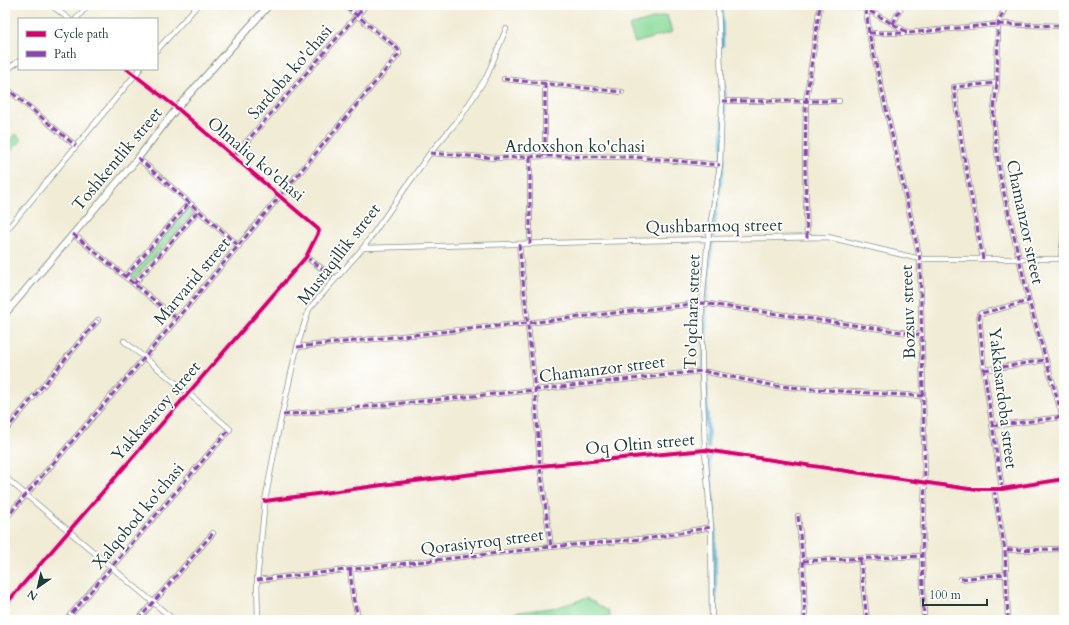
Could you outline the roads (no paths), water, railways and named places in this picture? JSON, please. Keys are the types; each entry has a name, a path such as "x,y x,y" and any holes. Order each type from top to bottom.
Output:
{"main road":[{"name":"Toshkentlik street","path":"5,314 138,158 177,108 268,5"}],"street":[{"path":"51,5 68,18"},
{"path":"77,18 88,5"},
{"path":"158,49 198,5"},
{"path":"344,5 356,16"},
{"name":"Sardoba ko'chasi","path":"233,157 366,5"},
{"name":"To'qchara street","path":"712,620 711,527 705,450 702,371 702,303 708,239 720,165 722,101 718,5"},
{"path":"807,238 805,168 806,101 820,5"},
{"path":"853,5 866,9 909,33"},
{"path":"893,24 902,5"},
{"path":"998,24 1006,5"},
{"name":"Bozsuv street","path":"866,9 869,33 920,259 925,482 922,556 924,620"},
{"name":"Marvarid street","path":"5,518 144,358 399,54 398,49 356,16"},
{"path":"869,33 909,33 998,24 1064,26"},
{"name":"Chamanzor street","path":"998,24 997,83 993,118 1000,176 1029,301 1063,420"},
{"name":"Mustaqillik street","path":"258,620 257,580 265,501 278,432 298,347 309,310 335,278 363,248 430,153 460,118 487,76 506,29"},
{"path":"5,71 18,62"},
{"name":"Olmaliq ko'chasi","path":"128,70 177,108 318,229"},
{"path":"5,232 139,70"},
{"path":"504,79 622,92"},
{"path":"545,83 545,156"},
{"path":"983,259 962,146 954,87 997,83"},
{"path":"5,86 76,146"},
{"path":"722,101 839,101"},
{"name":"Ardoxshon ko'chasi","path":"430,153 496,158 545,156 635,157 720,165"},
{"path":"530,157 530,244"},
{"path":"138,158 239,246"},
{"path":"125,277 189,203"},
{"path":"134,284 198,211"},
{"path":"1064,228 1062,259 1064,269"},
{"name":"Yakkasaroy street","path":"5,605 306,257 317,236 318,229"},
{"path":"73,234 177,319"},
{"name":"Qushbarmoq street","path":"363,248 708,239 828,238 920,259 1062,259"},
{"path":"519,244 535,390 540,466 551,547"},
{"path":"306,257 335,278"},
{"name":"Yakkasardoba street","path":"1002,489 984,370 979,314 1029,301"},
{"path":"298,347 702,303 922,335"},
{"path":"5,431 98,320"},
{"path":"124,341 188,393"},
{"path":"984,370 1045,360"},
{"name":"Chamanzor street","path":"283,415 535,390 702,371 776,386 923,396"},
{"name":"Xalqobod ko'chasi","path":"66,620 230,428 188,393"},
{"path":"992,426 1063,420"},
{"name":"Oq Oltin street","path":"265,501 540,466 705,450 969,489 1002,489 1064,479"},
{"path":"5,477 174,620"},
{"name":"Yakkasardoba street","path":"994,489 1005,550 1008,620"},
{"path":"798,516 803,561 805,620"},
{"name":"Qorasiyroq street","path":"257,580 551,547 652,538 711,527"},
{"path":"138,620 214,533"},
{"path":"1005,550 1064,548"},
{"path":"803,561 922,556"},
{"path":"860,559 867,620"},
{"path":"350,570 353,597 359,620"},
{"path":"962,579 1006,574"}],"waterway":[{"path":"721,5 722,45"},
{"path":"723,83 725,98"},
{"path":"712,236 723,164 724,105"},
{"path":"706,300 711,243"},
{"path":"705,304 705,368"},
{"path":"705,375 708,447"},
{"path":"708,455 714,517 715,611"}]}
